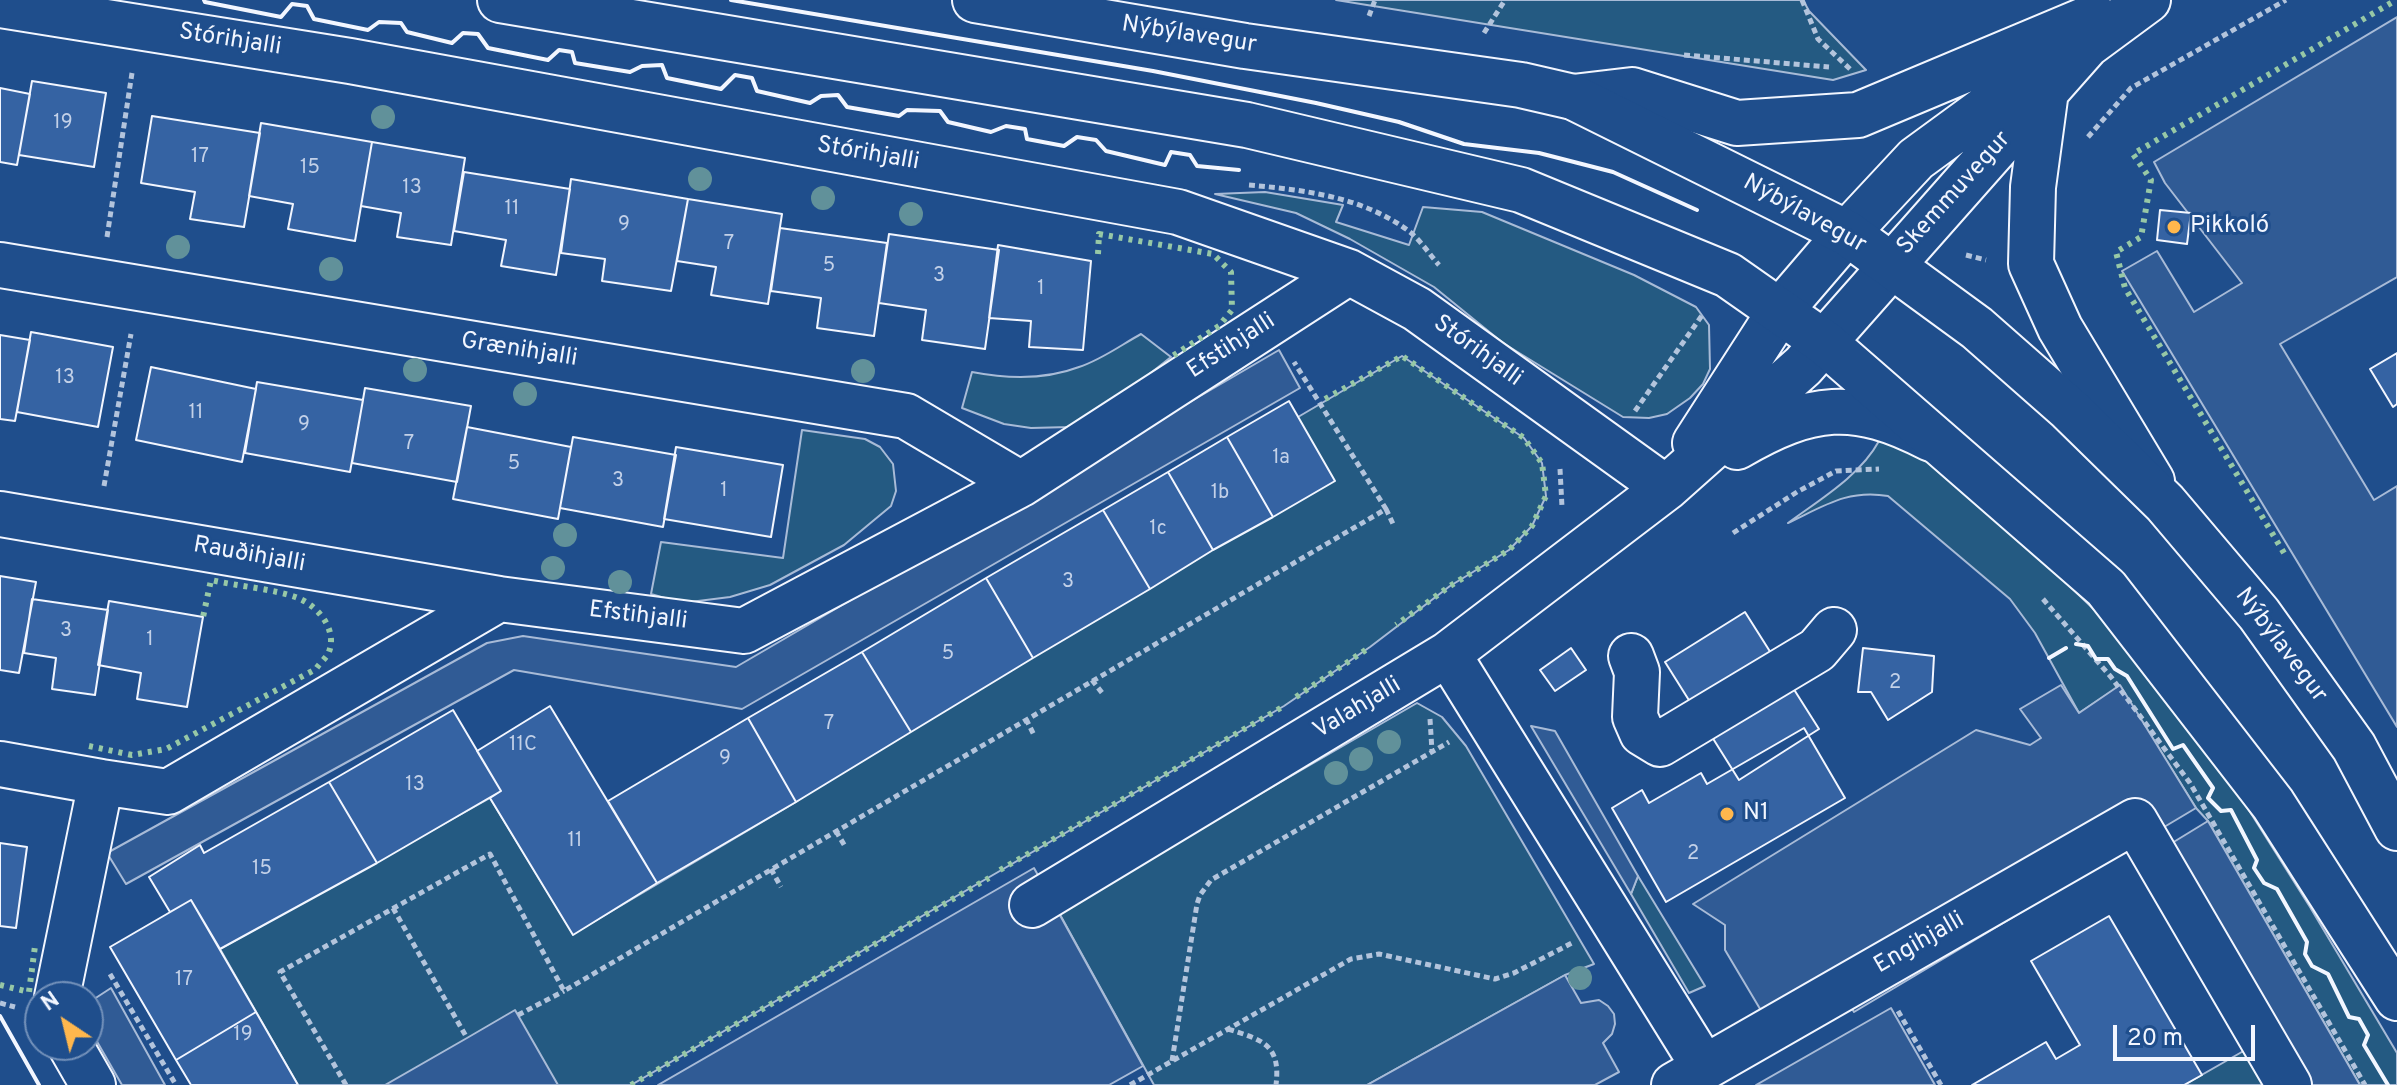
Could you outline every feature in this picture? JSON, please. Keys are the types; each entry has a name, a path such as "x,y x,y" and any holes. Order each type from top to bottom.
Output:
{"street":[{"path":"500,0 1247,125 1521,190 1728,275 1825,343 2106,588 2273,804 2397,998"},
{"name":"Nýbýlavegur","path":"975,0 1245,46 1521,85 1573,97 1847,233 1977,328 2069,409 2165,503 2267,626 2354,747 2397,828"},
{"path":"1573,97 1632,90 1737,123 1858,115 2133,0"},
{"name":"Skemmuvegur","path":"1847,233 1916,159 1983,110 2087,45 2148,0"},
{"name":"Stórihjalli","path":"0,5 350,61 1178,212 1349,272 1417,309 1666,488"},
{"name":"Skemmuvegur","path":"1825,343 2087,45"},
{"path":"2046,91 2033,187 2031,264 2060,328 2165,503"},
{"name":"Valahjalli","path":"1666,488 1780,311 1847,233"},
{"name":"Grænihjalli","path":"0,265 906,416 1021,484"},
{"name":"Efstihjalli","path":"499,599 744,631 1021,484 1349,272"},
{"name":"Valahjalli","path":"1032,905 1448,654 1666,488 1825,343"},
{"path":"1666,488 1767,429 1799,417 1833,410 1901,423 1946,446"},
{"name":"Rauðihjalli","path":"0,514 499,599"},
{"path":"0,764 168,792 499,599"},
{"path":"1631,656 1637,672 1635,717 1642,733 1660,744 1817,650 1834,630"},
{"name":"Engihjalli","path":"1448,654 1689,1076 2135,821 2289,1085"},
{"path":"60,981 101,782"},
{"path":"79,1061 93,1085"}],"path":[{"path":"1369,16 1375,0"},
{"path":"1491,38 1482,36 1505,0"},
{"path":"1675,54 1850,69 1818,39 1802,0"},
{"path":"2085,141 2131,88 2286,0"},
{"path":"1354,14 1383,19"},
{"path":"96,530 120,285 139,27"},
{"path":"1288,353 1394,526"},
{"path":"1559,515 1563,506 1560,467"},
{"path":"1733,533 1836,471 1882,469"},
{"path":"518,1015 564,991 1386,509"},
{"path":"2038,593 2111,677 2190,783 2365,1085"},
{"path":"1092,680 1103,694"},
{"path":"1429,714 1432,751"},
{"path":"1026,719 1034,735"},
{"path":"1171,1062 1197,904 1205,886 1456,737"},
{"path":"836,831 846,848"},
{"path":"346,1085 280,972 490,854 564,991"},
{"path":"771,869 781,887"},
{"path":"393,908 467,1038"},
{"path":"1130,1085 1351,959 1379,954 1495,979 1514,973 1585,936"},
{"path":"101,980 111,973 176,1085"},
{"path":"1897,1009 1941,1085"},
{"path":"1228,1029 1261,1040 1271,1049 1278,1064 1276,1085"}],"shaded area":[{"path":"1336,0 1803,0 1809,11 1866,70 1833,80"},
{"path":"2397,17 2397,277 2280,344 2374,500 2397,486 2397,727 2122,271 2157,251 2194,312 2242,283 2165,183 2154,162"},
{"path":"1265,192 1343,205 1336,222 1409,245 1423,207 1482,212 1634,275 1696,307 1709,325 1710,369 1703,384 1690,398 1667,414 1649,418 1623,417 1503,343 1434,287 1350,239 1296,213 1215,194"},
{"path":"1141,334 1171,357 1114,402 1069,427 1031,428 1004,424 962,408 972,372 1013,377 1053,374 1095,360"},
{"path":"1279,350 1300,388 742,709 514,670 126,884 107,853 487,643 523,636 736,667"},
{"path":"1402,356 1524,438 1542,463 1546,496 1532,526 1509,550 1450,586 1370,647 1284,706 631,1085 298,1085 220,949 490,798 573,934 796,802 1298,417"},
{"path":"802,430 865,439 880,447 893,464 896,491 891,506 844,545 770,585 730,597 682,603 651,594 661,542 783,558"},
{"path":"1879,441 1917,450 2033,551 2107,622 2240,796 2310,907 2397,1053 2397,1085 2360,1085 2208,821 2196,808 2120,686 2079,713 2035,633 2010,599 1888,496 1848,497 1788,523 1850,476"},
{"path":"2061,685 2079,713 2120,685 2196,808 1854,1012 1841,990 1772,1029 1725,950 1725,925 1693,904 1976,730 2030,745 2041,738 2020,709"},
{"path":"1417,703 1442,717 1466,746 1594,964 1565,975 1367,1085 1154,1085 1058,911"},
{"path":"1531,726 1555,731 1638,876 1631,894"},
{"path":"2208,821 2360,1085 2312,1085 2172,843"},
{"path":"1034,868 1143,1066 1109,1085 658,1085"},
{"path":"1638,876 1705,986 1689,993 1631,894"},
{"path":"1565,975 1581,1003 1599,1000 1614,1014 1612,1034 1603,1043 1619,1072 1595,1085 1367,1085"},
{"path":"111,988 165,1085 122,1085 104,1054 104,993"},
{"path":"1891,1008 1935,1085 1756,1085"},
{"path":"515,1010 558,1085 385,1085 467,1038"},
{"path":"2247,1049 2266,1085 2184,1085"}],"building":[{"path":"32,81 106,93 94,167 19,155"},
{"path":"0,88 30,94 17,165 0,162"},
{"path":"152,116 260,133 244,227 190,219 195,192 141,183"},
{"path":"261,123 372,142 355,241 288,229 293,204 249,196"},
{"path":"372,142 465,158 451,245 397,237 401,213 361,206"},
{"path":"464,172 570,189 556,275 501,266 506,240 454,231"},
{"path":"571,179 688,199 671,291 602,281 605,259 561,253"},
{"path":"688,199 782,214 768,304 711,295 716,267 677,261"},
{"name":"Pikkoló","path":"2160,210 2191,213 2187,244 2157,240"},
{"path":"780,228 887,243 874,336 817,328 821,298 771,291"},
{"path":"889,234 999,250 985,349 922,340 926,310 879,303"},
{"path":"998,245 1091,261 1083,350 1029,347 1031,321 989,318"},
{"path":"31,332 113,347 98,427 17,412"},
{"path":"0,335 30,340 15,421 0,419"},
{"path":"2397,353 2397,404 2393,407 2370,369"},
{"path":"151,367 256,389 242,462 136,440"},
{"path":"257,382 363,400 350,472 245,453"},
{"path":"365,388 471,406 457,482 352,463"},
{"path":"1289,401 1335,481 1273,517 1227,437"},
{"path":"467,427 571,447 558,519 453,499"},
{"path":"573,437 676,455 663,527 560,508"},
{"path":"1227,437 1273,517 1213,550 1168,472"},
{"path":"676,447 783,465 771,537 664,519"},
{"path":"1168,472 1213,550 1150,589 1103,510"},
{"path":"1103,510 1150,589 1033,658 986,578"},
{"path":"0,576 36,582 19,673 0,670"},
{"path":"986,578 1033,658 911,732 862,652"},
{"path":"32,599 108,610 95,695 52,689 56,658 24,653"},
{"path":"109,601 203,617 187,707 137,699 141,673 98,665"},
{"path":"1745,612 1819,729 1739,780 1665,662"},
{"path":"1571,648 1586,670 1555,691 1540,670"},
{"path":"1863,648 1934,656 1932,692 1888,720 1871,692 1858,692"},
{"path":"862,652 911,732 796,802 748,718"},
{"path":"550,706 657,883 573,935 490,798 501,791 477,751"},
{"path":"453,710 501,791 377,863 329,782"},
{"path":"748,718 796,802 657,883 608,801"},
{"path":"1804,728 1845,798 1666,902 1612,808 1642,790 1649,803 1701,773 1707,784"},
{"path":"329,782 377,863 220,949 191,900 170,912 149,877 200,845 204,853"},
{"path":"0,843 27,847 16,928 0,926"},
{"path":"191,900 256,1012 176,1060 110,947"},
{"path":"2109,916 2202,1075 2184,1085 1972,1085 2046,1042 2056,1059 2080,1045 2031,961"},
{"path":"256,1012 298,1085 191,1085 176,1060"}],"hedge":[{"path":"2284,553 2125,288 2116,252 2141,237 2151,180 2133,154 2396,0"},
{"path":"1098,254 1099,234 1213,254 1231,272 1232,310 1219,326 1171,357"},
{"path":"1325,399 1402,356 1524,438 1542,463 1546,496 1532,526 1509,550 1450,586 1396,625"},
{"path":"89,746 132,755 166,749 316,669 331,645 329,628 319,613 298,598 278,592 211,580 203,617"},
{"path":"1296,697 1370,647"},
{"path":"1000,870 1284,706"},
{"path":"631,1085 989,878"},
{"path":"0,985 29,992 35,946"}],"wall":[{"path":"204,0 281,17 292,4 307,6 314,19 368,30 379,22 401,23 407,32 452,43 463,33 478,34 488,48 548,60 559,50 572,52 575,63 630,72 642,66 662,65 667,78 721,89 735,75 752,78 757,91 810,103 821,96 838,95 847,107 899,116 907,110 940,111 948,122 991,132 1006,126 1025,129 1027,139 1064,146 1077,137 1096,140 1106,151 1165,165 1171,152 1190,155 1197,166 1239,170"},
{"path":"731,0 1153,71 1316,103 1399,122 1464,144 1539,153 1613,172 1697,210"},
{"path":"2076,644 2088,646 2096,659 2108,659 2115,669 2127,676 2173,749 2183,745 2213,788 2208,798 2221,811 2231,810 2257,860 2254,868 2264,883 2277,889 2307,942 2305,954 2312,966 2328,974 2349,1017 2359,1019 2368,1035 2364,1045 2388,1085"},
{"path":"2049,658 2066,648"},
{"path":"0,1016 39,1085"}],"place":[{"name":"Pikkoló","path":"2174,227"},
{"name":"N1","path":"1727,814"}]}
